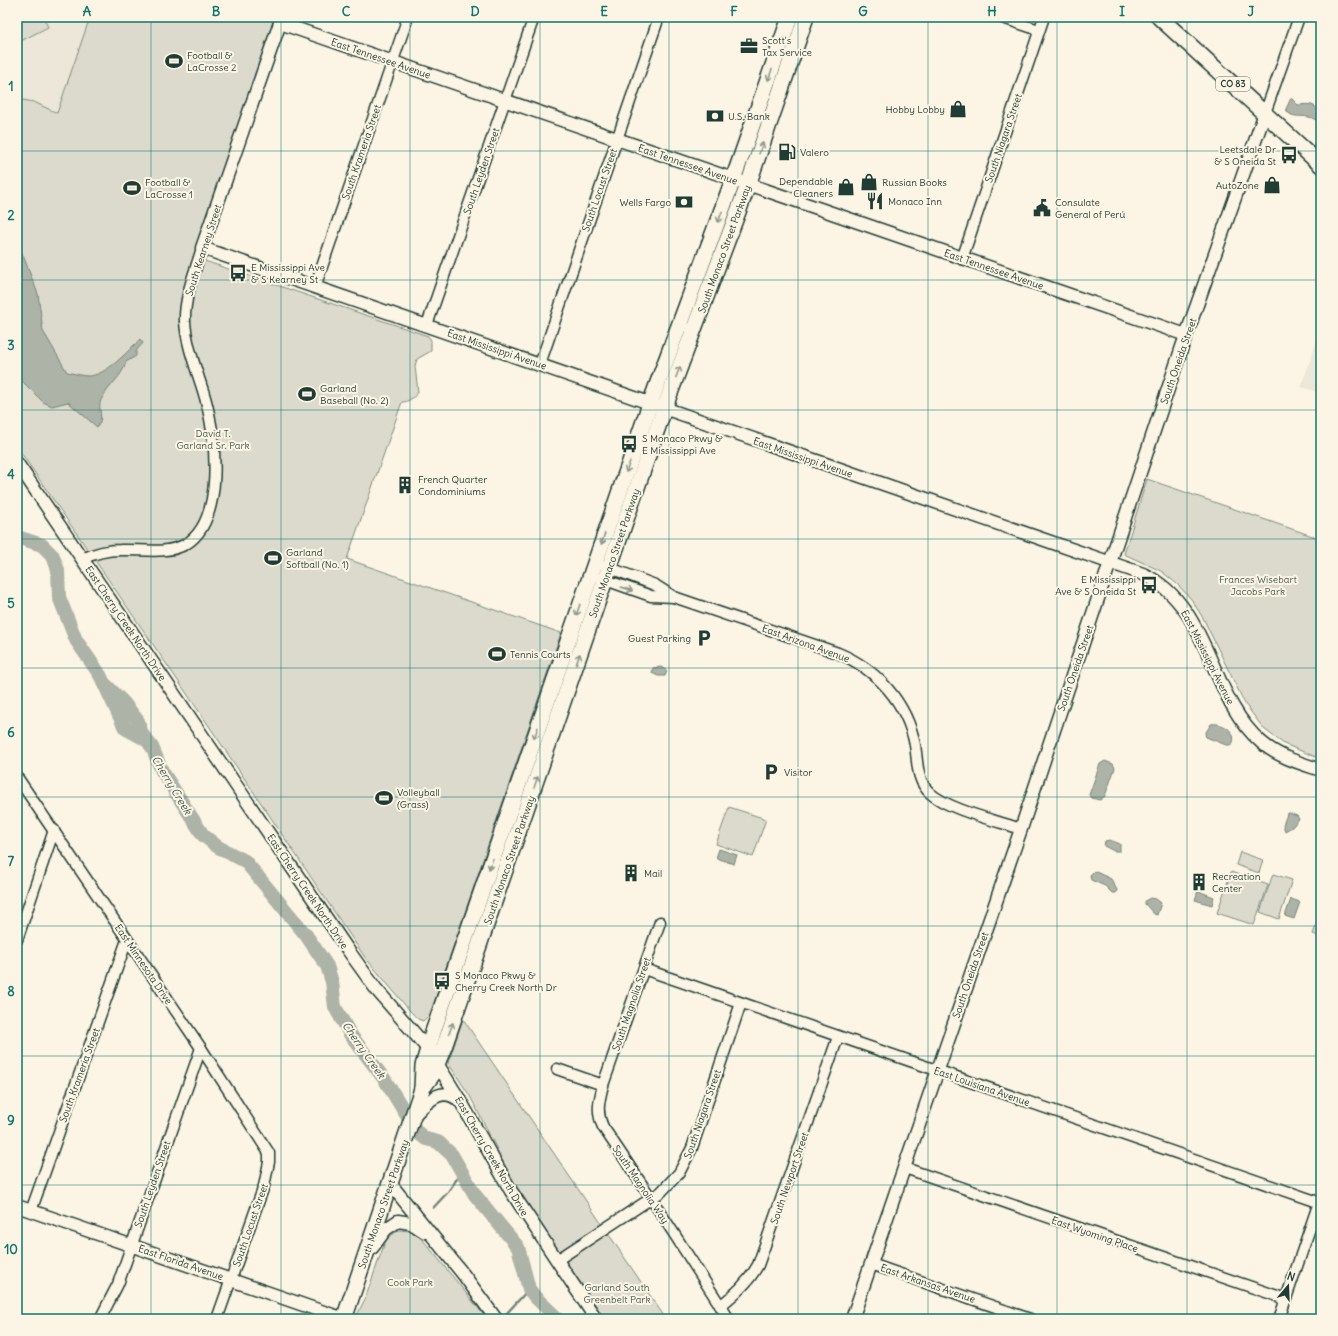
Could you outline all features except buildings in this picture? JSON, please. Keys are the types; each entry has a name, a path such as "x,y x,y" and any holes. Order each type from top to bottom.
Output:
{"main road":[{"name":"South Monaco Street Parkway","path":"426,1094 423,1066 428,1048 650,404 733,180 790,17"},
{"name":"South Monaco Street Parkway","path":"344,1319 398,1156 412,1117 426,1094 438,1064 664,409 748,185 806,17"},
{"name":"CO 83","path":"1159,17 1321,165"}],"street":[{"name":"South Krameria Street","path":"315,287 408,17"},
{"name":"South Leyden Street","path":"427,325 534,17"},
{"name":"South Locust Street","path":"540,364 659,17"},
{"path":"1000,17 1039,30"},
{"name":"South Niagara Street","path":"962,258 1044,17"},
{"name":"South Oneida Street","path":"852,1319 1021,829 1186,335 1299,17"},
{"name":"East Tennessee Avenue","path":"281,20 392,62 1186,335"},
{"name":"South Kearney Street","path":"82,559 108,551 158,550 183,546 197,534 210,509 214,480 211,427 206,401 188,342 185,320 187,298 202,248 281,20"},
{"name":"East Mississippi Avenue","path":"202,248 1110,562 1150,578 1179,602 1194,624 1232,704 1244,723 1256,737 1283,756 1321,770"},
{"name":"East Cherry Creek North Drive","path":"17,463 352,957 376,989 428,1048 461,1102 501,1175 596,1319"},
{"name":"East Arizona Avenue","path":"593,568 607,574 655,585 674,597 838,653 862,665 888,688 904,712 914,739 918,773 923,784 930,793 944,802 1021,829"},
{"name":"East Minnesota Drive","path":"17,777 201,1048 269,1153"},
{"path":"17,940 54,830"},
{"name":"South Magnolia Street","path":"603,1085 660,922"},
{"name":"South Krameria Street","path":"31,1211 127,940"},
{"name":"East Louisiana Avenue","path":"644,969 1320,1203"},
{"name":"South Niagara Street","path":"557,1260 670,1184 686,1161 741,1003"},
{"name":"South Newport Street","path":"720,1306 740,1291 752,1276 758,1265 838,1037"},
{"name":"South Leyden Street","path":"100,1319 118,1284 201,1048"},
{"path":"556,1069 603,1085"},
{"name":"South Magnolia Way","path":"603,1085 598,1108 598,1117 603,1127 729,1319"},
{"path":"426,1094 444,1094 455,1097 461,1102"},
{"name":"South Locust Street","path":"217,1319 264,1186 269,1162 269,1153"},
{"name":"East Wyoming Place","path":"905,1168 1286,1299"},
{"path":"388,1187 437,1242 493,1314"},
{"path":"1279,1319 1320,1203"},
{"name":"East Florida Avenue","path":"17,1206 344,1319"},
{"path":"363,1262 384,1231 398,1221 414,1224 437,1242"},
{"name":"East Arkansas Avenue","path":"871,1264 1030,1319"}],"shaded area":[{"path":"17,17 90,17 57,113 17,99"},
{"path":"1291,98 1298,105 1308,104 1316,107 1321,112 1321,122 1309,117 1290,114 1286,109"},
{"path":"17,240 38,294 43,331 67,372 85,376 95,375 116,362 140,339 143,343 136,351 136,356 126,362 122,372 101,400 101,417 97,427 68,402 52,406 43,402 17,376"},
{"path":"1321,328 1321,393 1301,387"},
{"path":"661,667 667,671 665,676 658,676 652,673 653,668"},
{"path":"1211,724 1224,726 1231,732 1234,740 1232,745 1226,745 1206,737 1205,734"},
{"path":"1105,761 1113,764 1115,768 1105,796 1100,800 1091,798 1089,795 1100,764"},
{"path":"1289,813 1297,816 1299,819 1292,827 1285,831 1283,825 1287,814"},
{"path":"1110,840 1120,844 1120,851 1114,851 1104,846 1105,841"},
{"path":"719,849 737,855 734,864 716,858"},
{"path":"1094,871 1111,879 1117,890 1116,893 1112,893 1105,886 1091,880 1090,875"},
{"path":"1198,891 1214,897 1212,905 1195,900"},
{"path":"1150,898 1156,899 1161,903 1157,915 1154,914 1145,904 1145,901"},
{"path":"1291,899 1300,902 1294,919 1285,916"}],"green space":[{"path":"17,17 43,17 48,27 17,43"},
{"name":"David T. Garland Sr. Park","path":"90,17 275,17 193,257 428,336 431,340 431,351 417,359 415,366 418,392 411,399 402,402 347,559 561,633 430,1014 423,1021 418,1019 410,1011 364,956 207,723 17,447 17,99 34,102 57,113"},
{"name":"Frances Wisebart Jacobs Park","path":"1147,479 1321,539 1321,759 1284,744 1264,729 1245,704 1203,618 1191,599 1177,584 1161,571 1124,554"},
{"path":"729,807 766,819 753,857 716,844"},
{"path":"1240,852 1263,860 1259,873 1236,865"},
{"path":"1231,872 1268,885 1254,925 1217,913"},
{"path":"1273,874 1292,880 1279,919 1260,912"},
{"path":"1321,912 1321,937 1313,934"},
{"name":"Garland South Greenbelt Park","path":"463,1019 666,1319 605,1319 517,1189 470,1096 448,1063"},
{"name":"Cook Park","path":"399,1230 411,1231 423,1240 487,1319 355,1319 365,1299 386,1239"}],"waterway":[{"name":"Cherry Creek","path":"17,537 42,545 53,556 58,570 59,597 76,640 100,675 125,728 147,740"},
{"name":"Cherry Creek","path":"106,685 124,703 138,721 142,734 152,747 162,771 203,835 218,847 245,861 306,935 327,966 332,982 335,1007 350,1034 385,1080 417,1132 426,1139 438,1142 452,1155 475,1195 518,1247 529,1289 535,1297 558,1319"},
{"path":"433,1208 448,1192 462,1171"},
{"path":"506,1314 529,1289"}],"place":[{"name":"Scott's Tax Service","path":"749,46"},
{"name":"Football & LaCrosse 2","path":"174,61"},
{"name":"Hobby Lobby","path":"958,109"},
{"name":"U.S. Bank","path":"715,116"},
{"name":"Valero","path":"787,152"},
{"name":"Leetsdale Dr & S Oneida St","path":"1289,155"},
{"name":"Russian Books","path":"869,182"},
{"name":"AutoZone","path":"1272,185"},
{"name":"Dependable Cleaners","path":"846,187"},
{"name":"Football & LaCrosse 1","path":"132,188"},
{"name":"Monaco Inn","path":"875,201"},
{"name":"Wells Fargo","path":"684,202"},
{"name":"Consulate General of Perú","path":"1042,208"},
{"name":"E Mississippi Ave & S Kearney St","path":"238,273"},
{"name":"Garland Baseball (No. 2)","path":"307,394"},
{"name":"S Monaco Pkwy & E Mississippi Ave","path":"629,444"},
{"name":"French Quarter Condominiums","path":"405,485"},
{"name":"Garland Softball (No. 1)","path":"273,558"},
{"name":"E Mississippi Ave & S Oneida St","path":"1149,585"},
{"name":"Guest Parking","path":"704,638"},
{"name":"Tennis Courts","path":"497,654"},
{"name":"Visitor","path":"771,772"},
{"name":"Volleyball (Grass)","path":"384,798"},
{"name":"Mail","path":"631,873"},
{"name":"Recreation Center","path":"1199,882"},
{"name":"S Monaco Pkwy & Cherry Creek North Dr","path":"442,981"}]}
